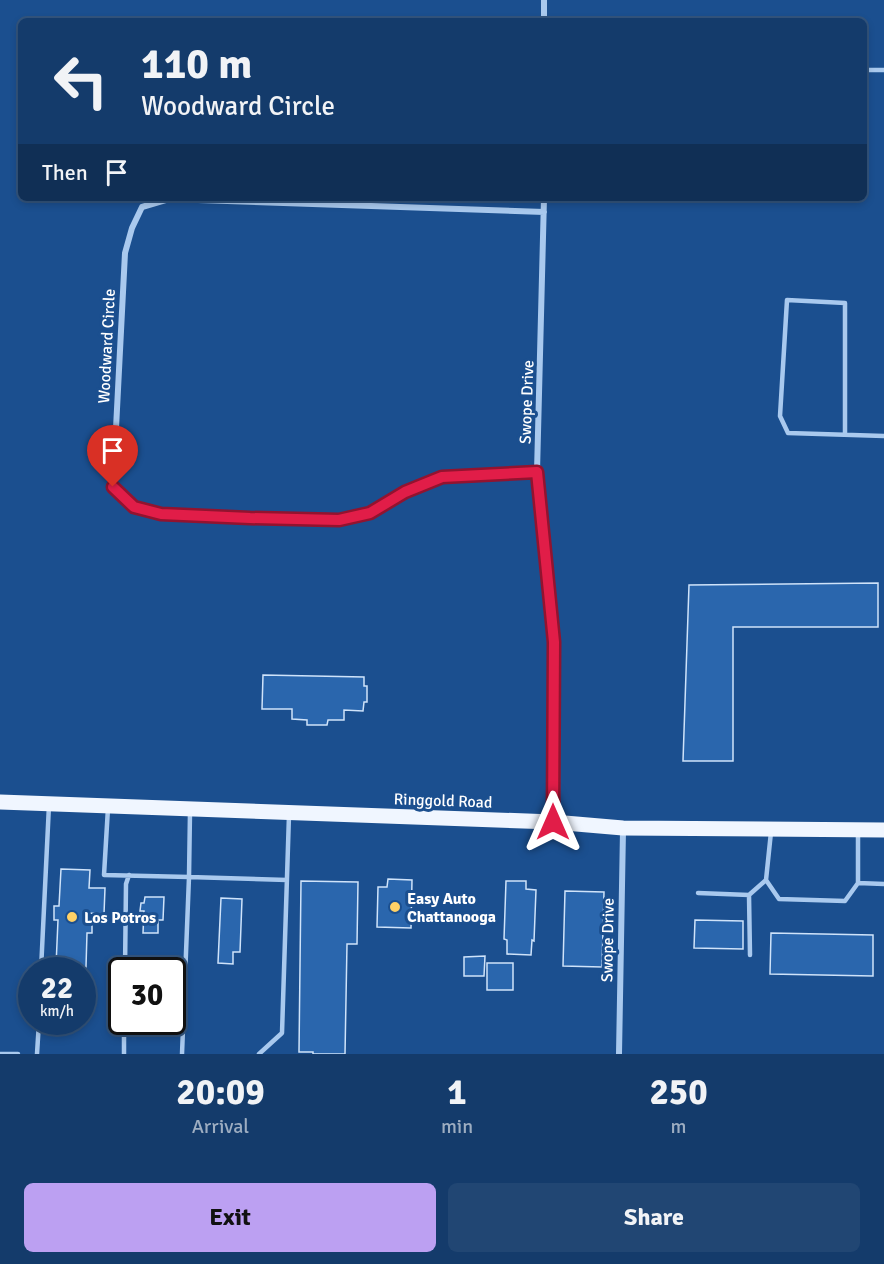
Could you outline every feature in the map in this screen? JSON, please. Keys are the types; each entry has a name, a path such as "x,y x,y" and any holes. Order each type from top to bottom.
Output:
{"main road":[{"name":"Ringgold Road","path":"0,802 553,822 623,828 884,830"}],"street":[{"path":"544,0 544,18"},
{"name":"Woodward Circle","path":"162,201 142,207 132,228 125,254 113,487 134,507 161,514 339,520 370,513 405,492 442,477 537,472"},
{"name":"Woodward Circle","path":"227,201 544,212"},
{"name":"Swope Drive","path":"544,201 537,472 554,642 553,822"},
{"name":"Swope Drive","path":"619,1054 623,828"}],"lane":[{"path":"867,70 884,70"},
{"path":"844,435 845,303 787,300 780,416 788,433 844,435 884,436"},
{"path":"42,957 49,804"},
{"path":"108,806 104,874 287,880"},
{"path":"182,1054 190,809"},
{"path":"259,1054 282,1033 289,812"},
{"path":"771,830 766,880 778,899 845,901 858,883 859,830"},
{"path":"125,957 126,884 129,875"},
{"path":"698,893 749,895 766,880"},
{"path":"858,883 884,884"},
{"path":"749,895 750,954"},
{"path":"37,1054 38,1035"},
{"path":"124,1035 124,1054"},
{"path":"0,1054 18,1054"}],"building":[{"path":"878,583 878,627 733,627 733,761 683,761 689,585"},
{"path":"263,675 364,677 364,686 367,686 367,702 364,702 363,711 344,710 344,720 328,720 327,725 307,725 307,720 292,719 292,709 262,709"},
{"name":"Los Potros","path":"61,869 90,870 89,888 105,888 104,914 89,913 92,933 87,933 86,957 56,957 58,920 54,920 54,906 59,906"},
{"name":"Easy Auto Chattanooga","path":"388,879 412,880 411,928 377,927 378,887 387,887"},
{"path":"301,881 358,882 357,944 347,944 345,1054 299,1052"},
{"path":"506,881 526,881 526,889 536,890 534,941 532,940 531,955 507,954 507,940 504,939"},
{"path":"565,891 604,892 602,967 563,966"},
{"path":"145,897 164,897 163,920 158,920 158,933 143,933 144,911 140,911"},
{"path":"221,898 242,899 240,952 233,952 233,964 218,963"},
{"path":"695,920 743,921 743,949 694,948"},
{"path":"771,933 873,935 873,976 770,974"},
{"path":"485,956 484,976 464,976 464,957"},
{"path":"487,963 513,963 513,990 487,990"}],"place":[{"name":"Easy Auto Chattanooga","path":"395,907"},
{"name":"Los Potros","path":"72,917"}],"route":[{"path":"113,487 134,507 161,514 339,520 370,513 405,492 442,477 537,472 554,642 553,822"}]}
